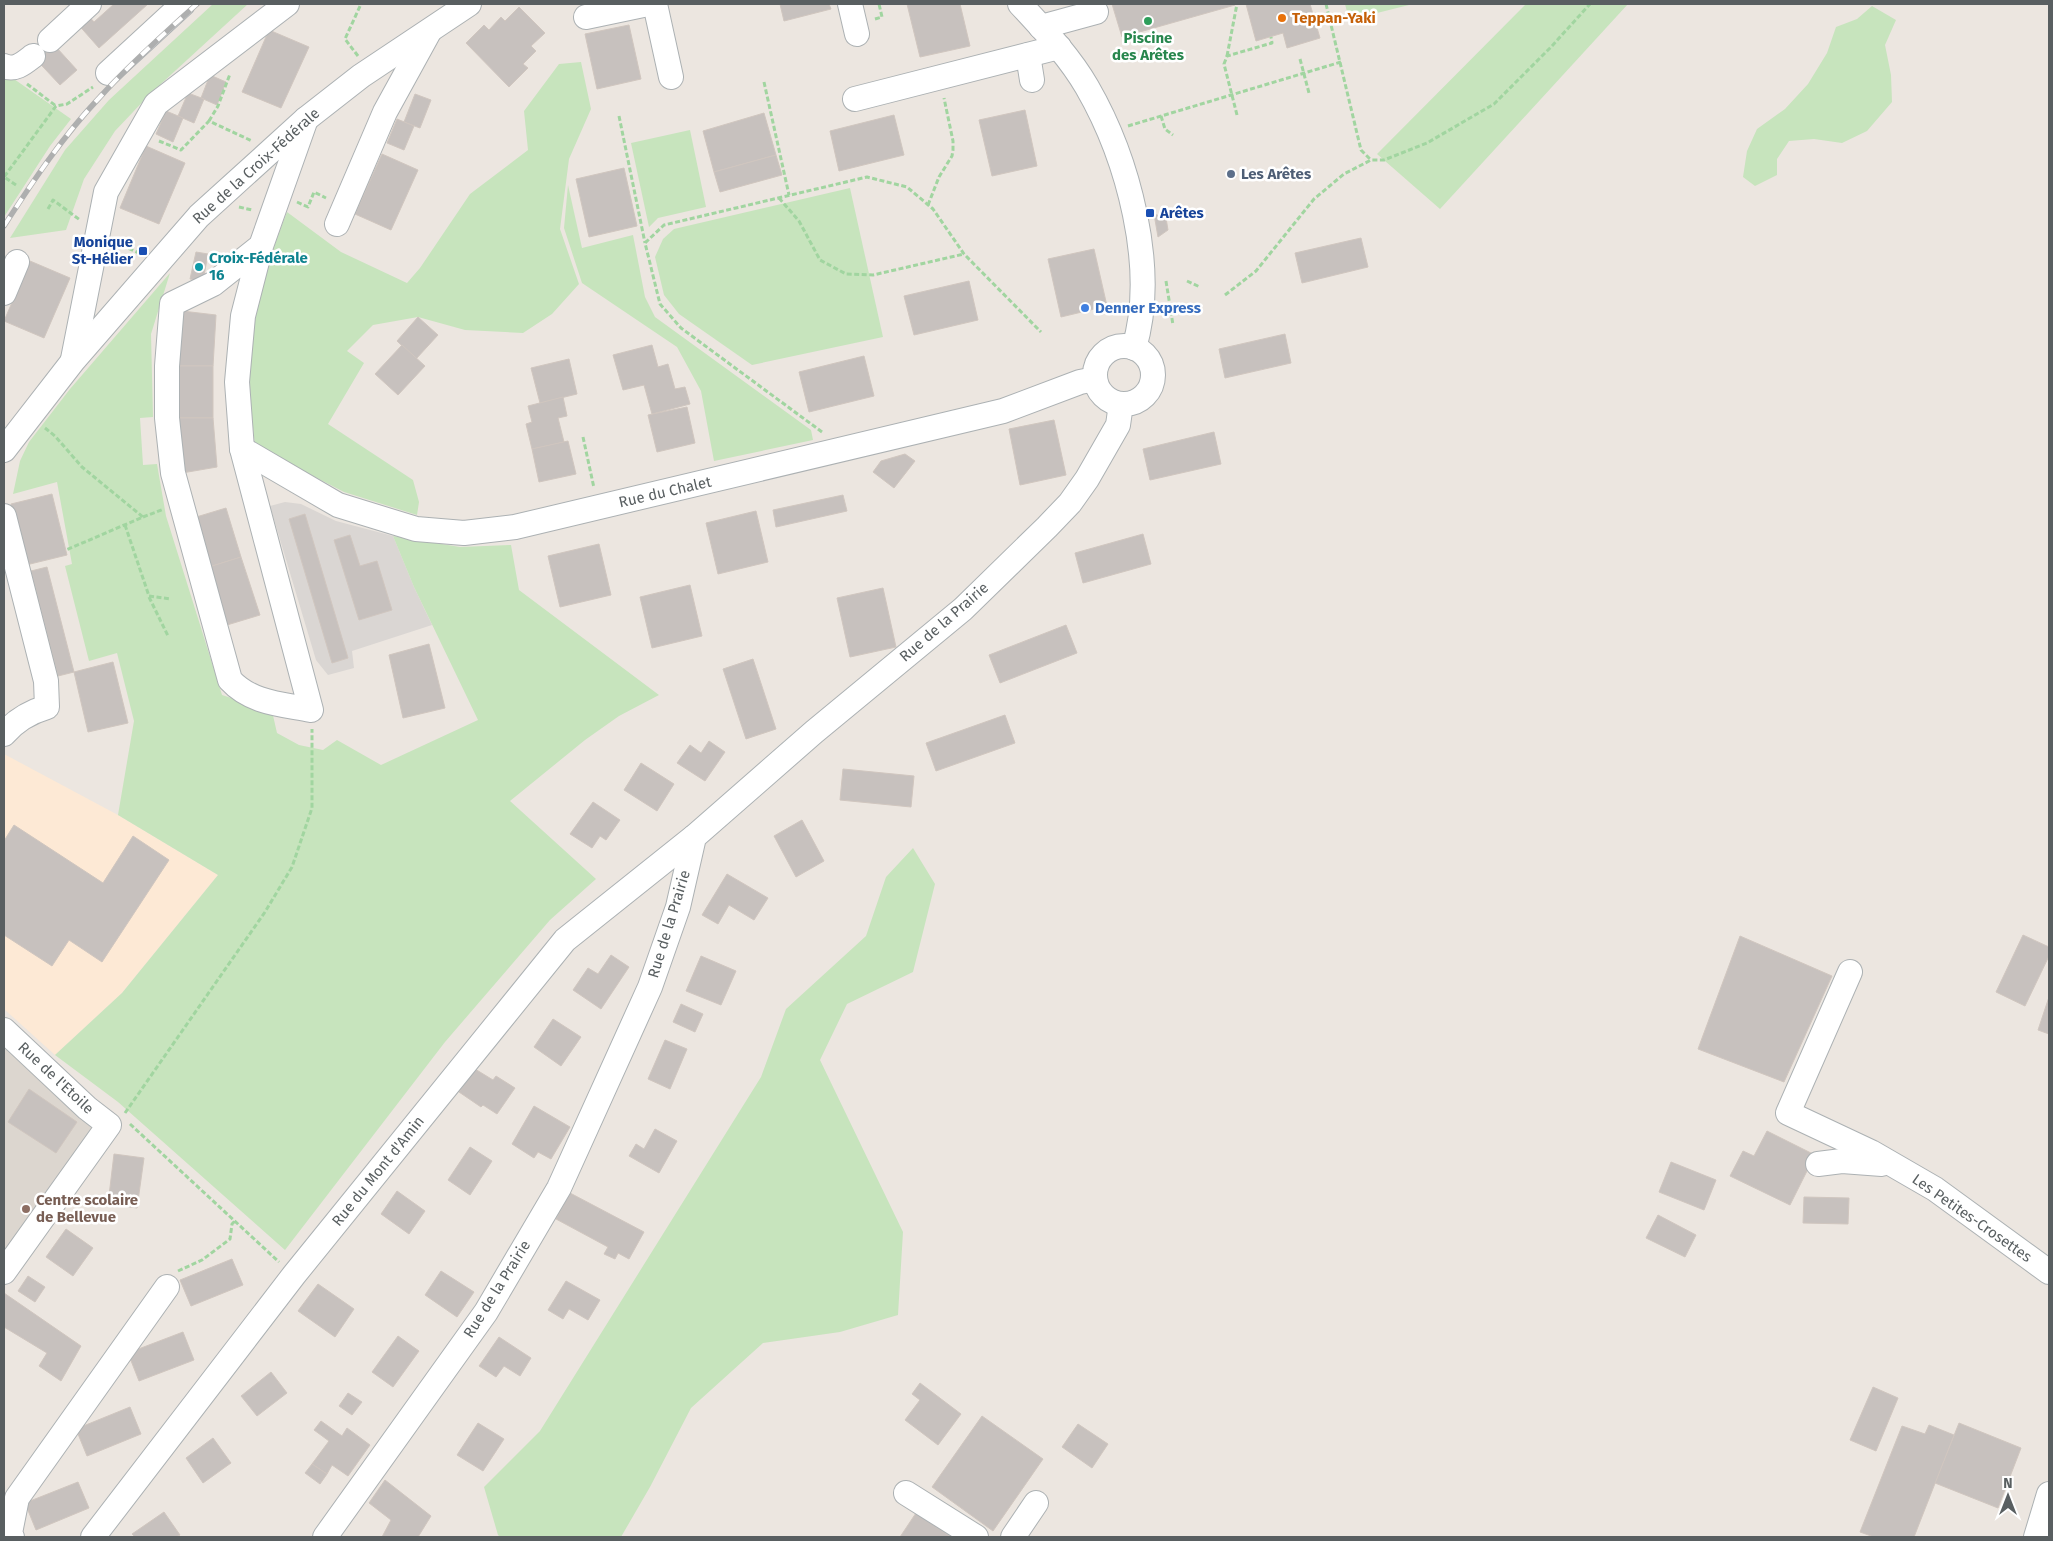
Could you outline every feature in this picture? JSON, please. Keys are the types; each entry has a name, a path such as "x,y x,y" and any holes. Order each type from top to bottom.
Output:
{"street":[{"path":"50,40 89,4"},
{"path":"108,73 183,4"},
{"name":"Rue de la Croix-Fédérale","path":"72,361 106,192 156,104 287,4"},
{"name":"Rue de la Croix-Fédérale","path":"6,436 198,216 306,119 361,76 469,4"},
{"path":"586,17 648,4"},
{"path":"655,4 671,78"},
{"path":"850,4 857,34"},
{"path":"1020,4 1059,47 1086,86 1109,131 1131,197 1142,268 1139,326 1134,348"},
{"path":"1041,27 1096,12"},
{"path":"337,224 385,112 430,29"},
{"path":"854,99 1059,47"},
{"path":"1028,55 1032,80"},
{"path":"4,66 13,68 33,56"},
{"path":"261,246 213,284 172,304 167,366 167,401 173,473 230,680 246,694 259,700 311,710 242,449 238,382 243,316 261,246 306,119"},
{"path":"4,293 17,262"},
{"path":"1115,348 1134,348 1141,352 1151,366 1152,384 1143,397 1136,401 1121,404 1112,402 1098,388 1095,379 1096,369 1106,353 1115,348"},
{"name":"Rue du Chalet","path":"242,449 338,505 416,529 464,533 515,527 1002,411 1080,382 1095,379"},
{"name":"Rue de la Prairie","path":"325,1537 486,1312 559,1188 650,987 678,907 694,837 814,732 963,609 1047,527 1070,503 1087,479 1118,425 1121,404"},
{"path":"4,516 46,682 48,707 32,711 12,725 4,734"},
{"name":"Rue du Mont d'Amin","path":"94,1537 294,1275 565,940 694,837"},
{"name":"Les Petites-Crosettes","path":"1850,972 1788,1113 1855,1144 1935,1190 2049,1272"},
{"name":"Rue de l'Etoile","path":"4,1030 87,1108 109,1125"},
{"path":"4,1272 109,1125"},
{"name":"Les Petites-Crosettes","path":"1818,1164 1842,1161 1894,1166"},
{"path":"12,1537 10,1533 17,1498 167,1287"},
{"path":"906,1493 976,1537"},
{"path":"2036,1537 2049,1494"},
{"path":"1014,1537 1036,1503"}],"path":[{"path":"356,54 346,39 361,4"},
{"path":"1236,4 1224,64 1237,115"},
{"path":"1326,4 1360,150 1371,160"},
{"path":"1225,295 1256,271 1314,199 1344,174 1371,160 1384,160 1427,143 1494,104 1551,47 1590,4"},
{"path":"1227,56 1272,43 1271,37"},
{"path":"1300,59 1309,93"},
{"path":"1121,128 1341,62"},
{"path":"16,185 4,177 56,106 66,104 81,95 108,73"},
{"path":"928,205 939,177 952,156 954,141 939,78"},
{"path":"764,82 789,195"},
{"path":"32,88 56,106"},
{"path":"181,150 209,121 223,95"},
{"path":"619,116 645,243 660,304 681,328 844,449"},
{"path":"1161,116 1165,129 1173,135"},
{"path":"209,121 255,142"},
{"path":"645,243 664,225 866,177 907,186 928,205 964,254 1041,332"},
{"path":"296,201 308,206 314,192 326,198"},
{"path":"779,198 799,221 820,260 846,274 873,275 964,254"},
{"path":"48,209 53,200 98,234 158,262"},
{"path":"231,207 245,207 259,212"},
{"path":"1166,281 1173,325"},
{"path":"1187,281 1200,287"},
{"path":"55,436 82,467 143,517"},
{"path":"583,437 599,507"},
{"path":"66,550 166,508"},
{"path":"125,525 149,596 168,636"},
{"path":"149,596 171,599"},
{"path":"109,1125 122,1117 264,912 292,867 312,808 313,742 311,710"},
{"path":"136,1130 274,1258"},
{"path":"167,1287 174,1273 202,1260 230,1238 232,1224 235,1221"}],"shaded area":[{"path":"285,502 301,504 336,521 393,536 432,625 352,651 354,668 328,675 316,660 270,506"},
{"path":"4,754 118,815 218,875 122,993 55,1055 4,1009"},
{"name":"Centre scolaire de Bellevue","path":"4,1030 109,1125 4,1272"}],"green space":[{"path":"213,4 248,4 151,93 115,131 84,179 66,230 10,238 65,150 109,100"},
{"path":"1345,4 1413,4 1349,20"},
{"path":"1526,4 1628,4 1440,209 1377,154"},
{"path":"1872,6 1896,20 1885,45 1891,75 1892,102 1867,131 1842,143 1814,139 1789,141 1777,159 1777,175 1755,186 1743,177 1747,151 1757,129 1785,109 1808,84 1827,53 1836,27 1857,19"},
{"path":"581,62 591,109 569,159 560,229 579,284 552,314 523,333 465,330 418,317 373,325 347,351 364,363 328,424 413,480 419,502 417,515 344,492 255,446 250,392 250,362 255,318 272,253 287,212 341,252 407,283 420,268 470,194 528,150 524,111 559,64"},
{"path":"4,72 71,119 50,146 4,217"},
{"path":"690,130 706,207 658,218 649,227 631,143"},
{"path":"568,185 582,248 633,235 645,297 655,317 811,430 813,440 714,461 701,391 677,347 582,283 564,228"},
{"path":"850,188 883,337 752,365 679,314 664,295 655,257 663,239 674,229"},
{"path":"170,273 151,334 153,417 140,418 143,465 157,464 166,516 222,695 272,711 277,733 299,745 323,750 337,740 381,765 478,720 414,587 393,536 460,547 511,545 519,590 659,695 619,716 585,740 510,801 596,879 550,920 445,1042 285,1250 118,1102 55,1055 122,993 218,875 118,815 134,721 117,653 89,661 65,566 72,564 57,482 13,494 20,461 29,442 70,389"},
{"path":"913,848 935,884 913,972 847,1004 820,1060 903,1232 898,1315 840,1332 763,1343 691,1408 650,1487 621,1537 500,1537 484,1487 540,1431 761,1077 786,1009 866,936 886,877"}],"building":[{"path":"114,4 148,4 99,48 76,22 86,13 94,22"},
{"path":"780,4 829,4 831,9 784,21"},
{"path":"907,4 960,4 970,46 920,57"},
{"name":"Piscine des Arêtes","path":"1112,4 1235,4 1235,5 1122,37"},
{"name":"Teppan-Yaki","path":"1246,4 1310,4 1320,38 1287,48 1283,33 1256,41"},
{"path":"519,7 545,33 531,46 536,51 523,64 528,68 509,87 466,43 484,25 489,30 501,17 505,21"},
{"path":"629,25 641,79 597,89 585,34"},
{"path":"269,30 309,47 281,108 242,92"},
{"path":"46,36 77,70 60,85 29,52"},
{"path":"210,75 226,82 217,105 201,98"},
{"path":"188,93 204,99 194,123 178,116"},
{"path":"415,94 431,100 420,128 404,122"},
{"path":"1025,110 1037,166 992,176 979,120"},
{"path":"166,111 183,118 173,142 156,134"},
{"path":"764,113 776,155 714,172 703,131"},
{"path":"894,115 904,155 839,171 830,131"},
{"path":"397,119 414,126 404,150 387,143"},
{"path":"146,146 185,163 159,224 120,208"},
{"path":"382,154 418,170 391,230 355,214"},
{"path":"776,155 782,175 720,192 714,172"},
{"path":"624,168 637,226 589,237 576,179"},
{"path":"1154,214 1166,218 1168,230 1158,237"},
{"path":"1361,238 1368,267 1302,283 1295,253"},
{"path":"1094,249 1107,306 1061,317 1048,259"},
{"name":"Croix-Fédérale 16","path":"196,252 208,254 203,281 190,279"},
{"path":"30,261 70,278 44,338 4,321"},
{"path":"969,281 978,320 914,335 904,296"},
{"path":"182,311 216,315 213,366 177,366"},
{"path":"418,317 438,335 416,359 397,341"},
{"path":"1285,334 1291,363 1225,378 1219,349"},
{"path":"402,345 425,366 398,395 375,374"},
{"path":"652,345 658,367 668,364 675,389 685,387 690,404 652,414 644,385 623,390 613,355"},
{"path":"864,356 874,396 809,412 799,372"},
{"path":"569,359 577,394 540,403 531,368"},
{"path":"177,366 213,366 213,418 177,418"},
{"path":"563,397 567,416 558,418 564,442 532,449 526,424 532,422 528,406"},
{"path":"687,407 695,443 657,452 648,415"},
{"path":"177,418 213,418 217,467 182,473"},
{"path":"1054,420 1066,475 1020,485 1009,429"},
{"path":"1214,432 1221,464 1150,480 1143,449"},
{"path":"568,441 576,474 539,482 532,449"},
{"path":"905,454 915,461 894,488 873,472 881,461"},
{"path":"52,494 67,555 26,565 11,504"},
{"path":"843,495 847,511 776,527 773,510"},
{"path":"226,508 241,557 209,567 193,518"},
{"path":"756,511 768,562 718,574 706,523"},
{"path":"305,514 348,658 332,663 289,519"},
{"path":"1143,534 1151,564 1083,583 1075,553"},
{"path":"350,535 360,566 377,561 392,610 359,620 334,540"},
{"path":"599,544 611,595 560,607 548,556"},
{"path":"241,557 260,615 227,625 209,567"},
{"path":"47,567 74,672 58,676 31,571"},
{"path":"690,585 702,636 652,648 640,597"},
{"path":"883,588 896,647 850,657 837,598"},
{"path":"1066,625 1077,653 1000,683 989,655"},
{"path":"429,644 445,708 403,718 389,655"},
{"path":"753,659 776,729 746,739 723,669"},
{"path":"113,662 128,723 88,732 74,672"},
{"path":"1005,715 1015,743 936,771 926,743"},
{"path":"709,741 725,752 705,781 677,763 690,745 701,753"},
{"path":"641,763 674,784 657,811 624,790"},
{"path":"843,769 914,776 911,807 840,800"},
{"path":"593,802 620,820 606,840 600,836 592,848 570,834"},
{"path":"802,820 824,861 796,877 774,836"},
{"path":"14,825 103,883 133,836 169,860 102,962 69,940 52,966 4,935 4,841"},
{"path":"727,874 768,898 754,920 729,905 718,924 702,915"},
{"path":"2023,935 2049,947 2049,956 2025,1006 1996,992"},
{"path":"1740,936 1832,976 1784,1082 1698,1049"},
{"path":"611,955 629,967 601,1009 573,990 588,968 598,974"},
{"path":"701,956 736,971 721,1005 686,991"},
{"path":"2049,997 2049,1034 2038,1030"},
{"path":"681,1004 703,1014 695,1032 673,1022"},
{"path":"553,1019 581,1037 561,1066 534,1047"},
{"path":"665,1040 687,1049 670,1089 648,1079"},
{"path":"475,1069 493,1080 496,1076 515,1088 497,1114 483,1105 481,1107 459,1092"},
{"path":"29,1089 77,1122 56,1153 8,1122"},
{"path":"534,1106 570,1127 551,1159 538,1152 534,1158 512,1144"},
{"path":"655,1129 677,1141 659,1173 629,1156 636,1144 644,1149"},
{"path":"1767,1131 1815,1155 1790,1205 1730,1176 1743,1151 1754,1156"},
{"path":"470,1147 492,1161 470,1195 448,1180"},
{"path":"114,1154 144,1158 137,1208 108,1204"},
{"path":"1671,1162 1716,1180 1704,1210 1659,1192"},
{"path":"397,1191 425,1211 409,1234 381,1214"},
{"path":"570,1193 644,1232 629,1259 618,1253 615,1259 604,1254 608,1247 556,1219"},
{"path":"1804,1197 1849,1198 1848,1224 1803,1223"},
{"path":"1658,1215 1696,1235 1685,1257 1646,1238"},
{"path":"66,1229 93,1248 73,1276 46,1257"},
{"path":"232,1259 243,1285 191,1306 180,1280"},
{"path":"441,1271 474,1292 457,1317 425,1295"},
{"path":"28,1276 45,1287 35,1302 18,1291"},
{"path":"566,1281 600,1300 588,1320 569,1309 563,1319 548,1310"},
{"path":"318,1284 354,1309 335,1337 298,1311"},
{"path":"4,1293 81,1346 61,1381 39,1366 47,1353 4,1327"},
{"path":"183,1332 194,1360 139,1381 128,1353"},
{"path":"398,1336 419,1351 393,1387 372,1372"},
{"path":"499,1337 531,1358 520,1376 504,1366 496,1377 479,1366"},
{"path":"271,1372 287,1393 257,1416 241,1396"},
{"path":"920,1383 961,1414 938,1445 905,1420 920,1400 912,1394"},
{"path":"1873,1387 1898,1398 1876,1451 1850,1440"},
{"path":"348,1393 362,1402 352,1415 339,1406"},
{"path":"130,1407 141,1434 87,1456 76,1429"},
{"path":"982,1416 1043,1459 993,1531 932,1487"},
{"path":"321,1421 342,1436 347,1428 370,1445 348,1476 332,1465 327,1474 312,1464 329,1441 314,1430"},
{"path":"478,1423 504,1439 483,1471 457,1455"},
{"path":"1959,1423 2021,1448 1998,1508 1935,1483"},
{"path":"1078,1424 1108,1444 1092,1468 1062,1447"},
{"path":"1929,1425 1954,1435 1914,1537 1874,1537 1860,1532 1902,1426 1925,1434"},
{"path":"213,1438 231,1463 203,1483 186,1458"},
{"path":"312,1464 327,1474 320,1484 305,1473"},
{"path":"385,1480 431,1516 418,1537 382,1537 391,1520 369,1503"},
{"path":"78,1482 89,1508 36,1530 25,1503"},
{"path":"164,1512 180,1535 176,1537 135,1537 132,1534"},
{"path":"916,1513 951,1537 900,1537"}],"railway":[{"path":"4,226 49,159 86,112 135,61 197,4"}],"place":[{"name":"Teppan-Yaki","path":"1282,18"},
{"name":"Piscine des Arêtes","path":"1148,21"},
{"name":"Les Arêtes","path":"1231,174"},
{"name":"Arêtes","path":"1150,213"},
{"name":"Monique St-Hélier","path":"143,251"},
{"name":"Croix-Fédérale 16","path":"199,267"},
{"name":"Denner Express","path":"1085,308"},
{"name":"Centre scolaire de Bellevue","path":"26,1209"}]}
